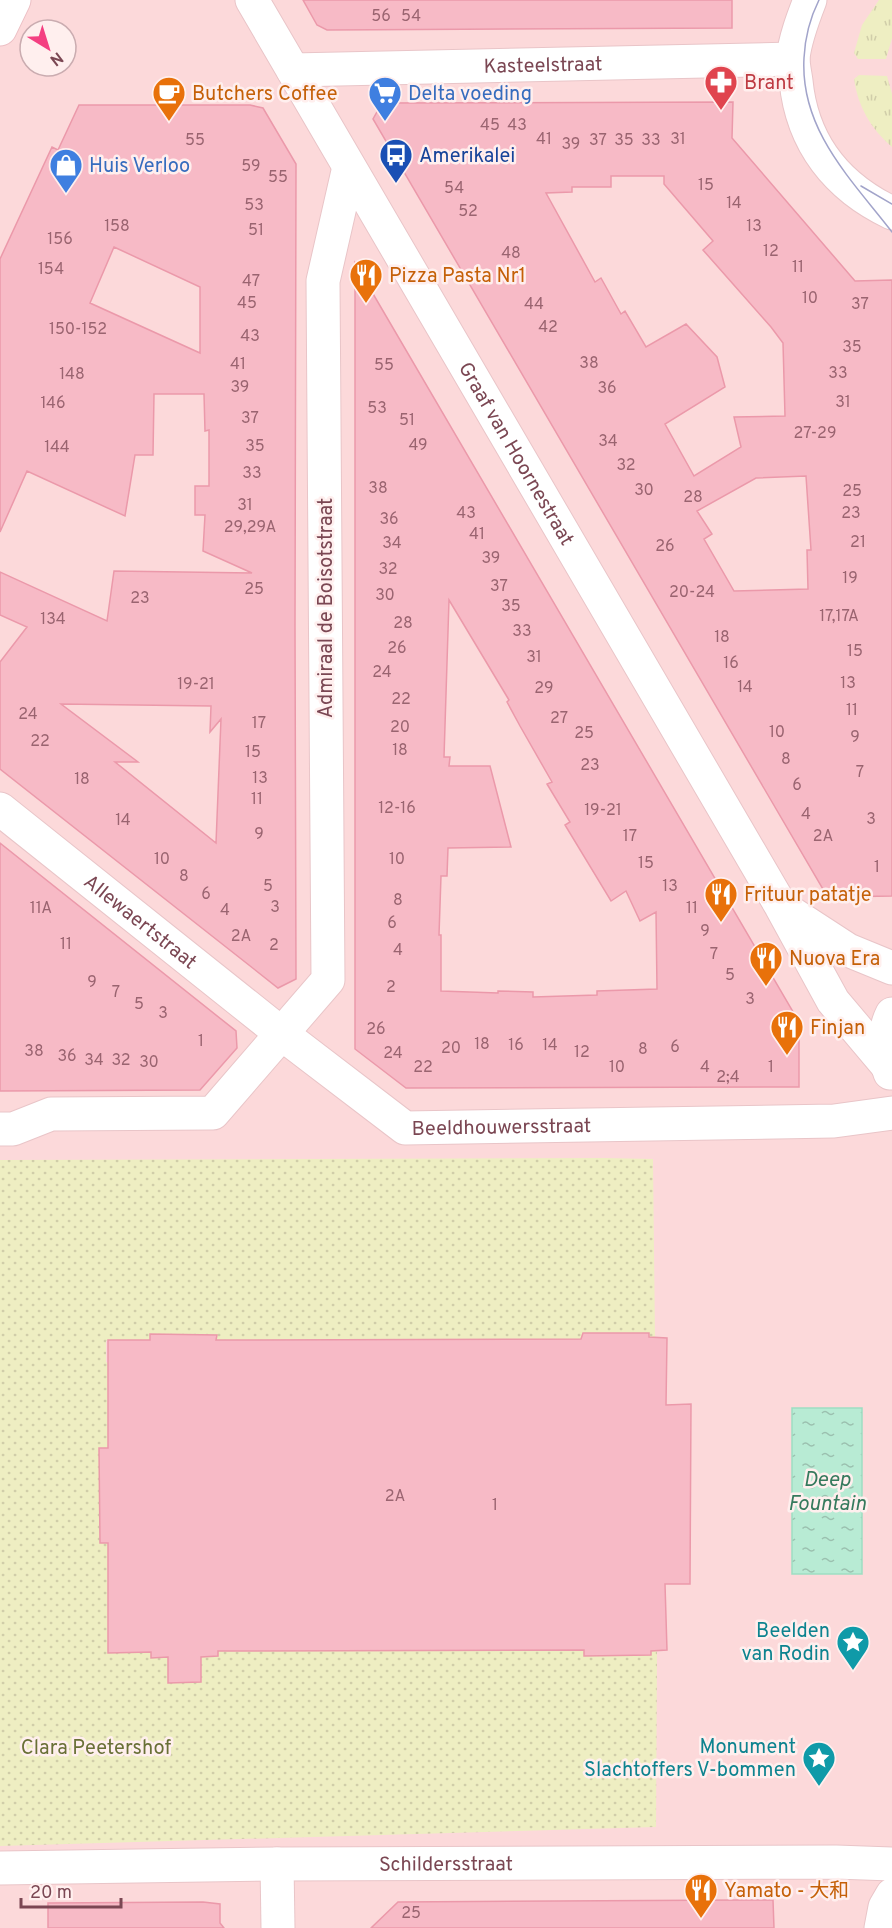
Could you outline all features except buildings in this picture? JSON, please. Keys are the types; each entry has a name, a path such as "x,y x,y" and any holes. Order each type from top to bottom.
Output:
{"street":[{"path":"0,29 14,0"},
{"name":"Graaf van Hoornestraat","path":"252,0 781,906 833,1001 889,1072"},
{"path":"810,0 793,59 797,96 806,127 820,153 840,179 862,197 892,213"},
{"name":"Kasteelstraat","path":"293,70 793,59"},
{"name":"Admiraal de Boisotstraat","path":"282,1034 328,980 323,280 349,167"},
{"name":"Allewaertstraat","path":"0,809 282,1034"},
{"name":"Graaf van Hoornestraat","path":"781,906 848,950 892,968"},
{"path":"889,1072 885,1040 892,1014"},
{"path":"0,1129 13,1129 51,1114 213,1113 282,1034"},
{"name":"Beeldhouwersstraat","path":"282,1034 405,1128 834,1121 892,1113"},
{"name":"Schildersstraat","path":"0,1868 277,1864 836,1862 892,1864"},
{"path":"277,1864 278,1928"},
{"path":"880,1928 885,1907 892,1895"}],"shaded area":[{"path":"0,0 892,0 892,1928 0,1928"}],"green space":[{"path":"879,0 892,0 892,38 886,59 858,59 854,53 862,25"},
{"path":"859,75 887,76 892,94 892,147 878,133 862,108 854,79"},
{"name":"Clara Peetershof","path":"653,1159 655,1338 649,1337 649,1333 583,1333 581,1339 216,1340 216,1335 151,1334 149,1341 108,1340 106,1341 106,1362 108,1363 108,1448 99,1448 100,1542 108,1543 152,1658 168,1657 169,1683 201,1682 201,1657 218,1656 218,1651 584,1650 584,1656 650,1655 651,1651 657,1651 656,1827 0,1846 0,1160"}],"water":[{"name":"Deep Fountain","path":"792,1408 862,1408 862,1574 792,1574"}],"tram line":[{"path":"819,0 807,36 804,58 805,84 810,108 831,152 892,232"},
{"path":"861,186 892,204"}],"place":[{"name":"Brant","path":"721,111"},
{"name":"Butchers Coffee","path":"169,122"},
{"name":"Delta voeding","path":"385,122"},
{"name":"Amerikalei","path":"396,184"},
{"name":"Huis Verloo","path":"66,194"},
{"name":"Pizza Pasta Nr1","path":"366,304"},
{"name":"Frituur patatje","path":"721,923"},
{"name":"Nuova Era","path":"766,987"},
{"name":"Finjan","path":"787,1056"},
{"name":"Beelden van Rodin","path":"853,1671"},
{"name":"Monument Slachtoffers V-bommen","path":"819,1787"},
{"name":"Yamato - 大和","path":"701,1919"}]}
